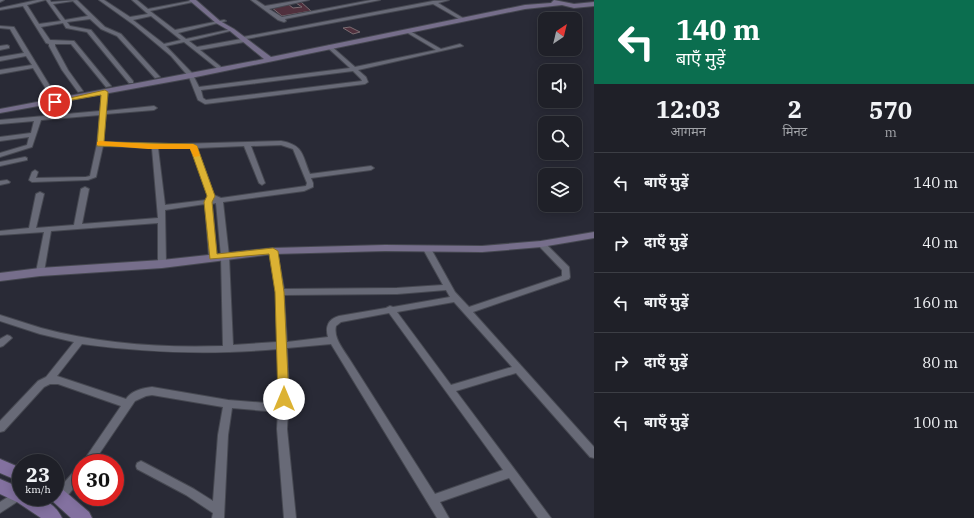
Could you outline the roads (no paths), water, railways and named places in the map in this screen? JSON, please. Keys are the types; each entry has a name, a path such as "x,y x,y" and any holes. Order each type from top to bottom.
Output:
{"main road":[{"path":"0,466 12,471"},
{"path":"0,486 12,492"},
{"path":"64,501 83,518"},
{"path":"38,506 53,518"}],"street":[{"path":"0,9 41,0"},
{"path":"50,2 71,0 103,28 119,36 158,77"},
{"path":"101,0 162,46 190,74 198,89 201,101 209,103 366,82 364,78 352,69 330,47"},
{"path":"135,0 218,67"},
{"path":"147,10 195,0 268,59"},
{"path":"253,0 294,29"},
{"path":"264,8 307,0"},
{"path":"280,19 378,0"},
{"path":"196,49 431,1 447,0"},
{"path":"0,105 80,91 106,89 158,77 190,74 218,67 268,59 531,4 540,0"},
{"path":"549,0 560,4"},
{"path":"431,1 461,18"},
{"path":"50,2 70,28 89,31 131,82"},
{"path":"24,4 48,42 72,42 106,89 100,141 92,178 32,180 35,172"},
{"path":"0,111 106,89 330,47 525,7 560,4 594,10"},
{"path":"578,6 594,4"},
{"path":"129,20 153,14"},
{"path":"38,26 91,16"},
{"path":"175,32 222,23"},
{"path":"0,27 11,28 53,96"},
{"path":"162,46 232,30"},
{"path":"408,31 440,50"},
{"path":"52,43 52,46 65,70 80,91"},
{"path":"198,89 352,69 460,46"},
{"path":"0,48 7,48"},
{"path":"0,59 26,54"},
{"path":"0,72 34,66"},
{"path":"0,122 104,111 154,108"},
{"path":"0,155 30,146 32,134 38,118"},
{"path":"0,139 32,134"},
{"path":"100,141 155,146 247,145 275,143 294,146 310,185 304,189 219,200 210,199 162,208"},
{"path":"247,145 262,183"},
{"path":"155,146 162,208 162,264"},
{"path":"193,146 210,199 213,257"},
{"path":"0,164 25,159"},
{"path":"307,176 371,168"},
{"path":"78,226 85,189"},
{"path":"32,230 40,194"},
{"path":"219,200 225,256 228,348"},
{"path":"0,233 162,220"},
{"path":"40,272 48,229"},
{"path":"0,277 40,272 162,264 273,251 385,248 482,249 541,244 594,235"},
{"path":"467,311 566,277 566,269 541,244"},
{"path":"426,249 447,287 456,299 594,454"},
{"path":"273,251 280,292 283,408 282,429 290,518"},
{"path":"280,292 397,291 447,287"},
{"path":"443,518 333,340 329,331 334,322 346,316 456,299"},
{"path":"390,309 545,518"},
{"path":"0,318 42,331 80,340 163,350 282,346 333,340"},
{"path":"0,428 41,384 49,380 80,340"},
{"path":"449,389 518,369"},
{"path":"49,380 58,380 128,404"},
{"path":"93,454 128,404 138,394 152,391 228,404 283,408"},
{"path":"219,515 224,435 228,404"},
{"path":"141,466 190,492 219,515"},
{"path":"432,500 511,472"},
{"path":"64,488 72,480"},
{"path":"0,508 12,501"}]}
